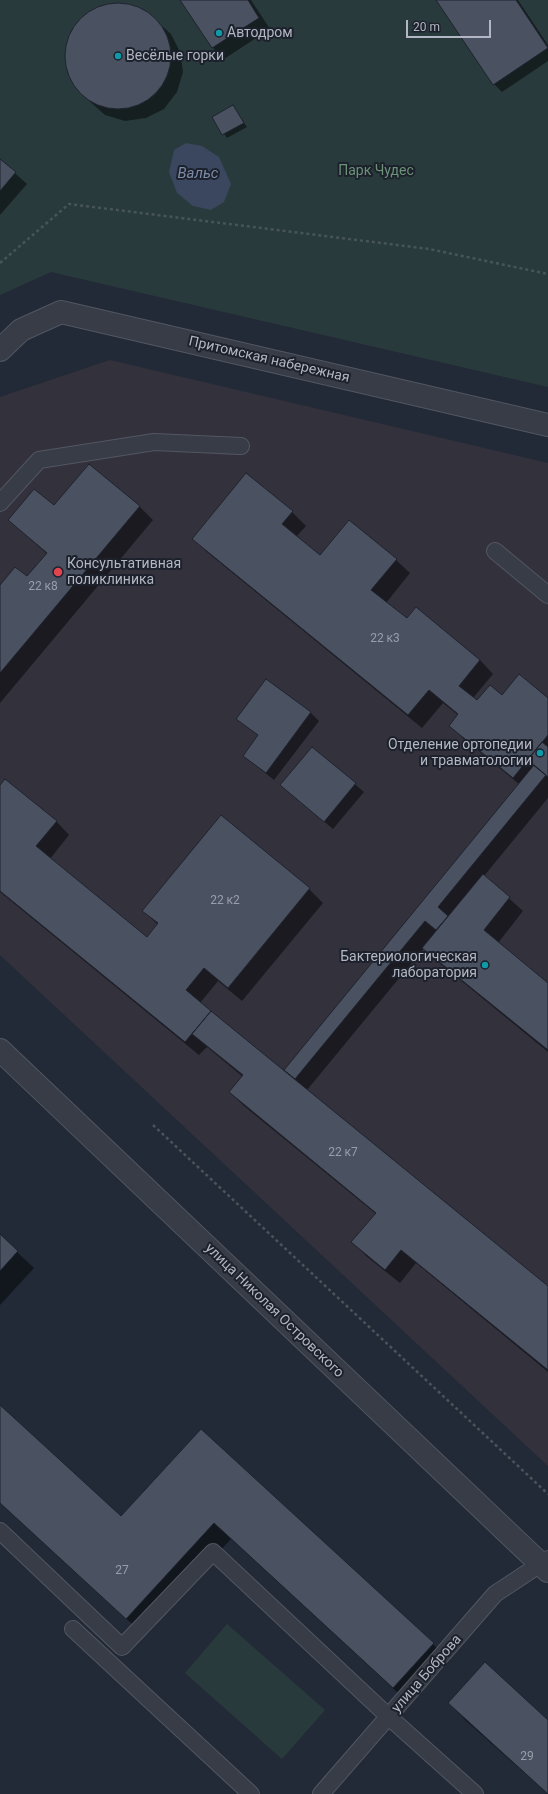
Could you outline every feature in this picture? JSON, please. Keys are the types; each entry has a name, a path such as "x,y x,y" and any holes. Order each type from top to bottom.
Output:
{"street":[{"name":"Притомская набережная","path":"0,350 21,330 61,312 548,425"},
{"name":"улица Николая Островского","path":"0,1050 546,1565"}],"lane":[{"path":"0,503 39,460 154,442 241,446"},
{"path":"495,551 548,595"},
{"path":"0,1531 122,1646 213,1552 389,1717 475,1794"},
{"name":"улица Боброва","path":"321,1794 494,1594 546,1565"},
{"path":"73,1629 251,1794"}],"path":[{"path":"0,263 69,204 429,249 548,274"},
{"path":"153,1125 548,1494"}],"shaded area":[{"path":"110,360 548,463 548,1466 0,955 0,397"}],"green space":[{"name":"Парк Чудес","path":"0,0 548,0 548,387 51,272 0,295"},
{"path":"227,1624 325,1710 282,1759 185,1673"}],"water":[{"name":"Вальс","path":"186,143 202,146 219,157 231,184 224,202 211,210 193,206 177,193 169,172 174,150"}],"building":[{"name":"Автодром","path":"180,0 248,0 259,18 212,48"},
{"path":"436,0 516,0 548,48 493,85"},
{"name":"Весёлые горки","path":"118,3 138,7 156,18 167,36 171,56 167,76 156,94 138,105 118,109 98,105 80,94 69,76 65,56 69,36 80,18 98,7"},
{"path":"233,105 244,123 222,135 212,117"},
{"path":"0,159 16,172 0,191"},
{"name":"Консультативная поликлиника","path":"89,464 140,506 0,673 0,585 15,567 27,576 47,553 8,520 34,489 54,505"},
{"path":"246,473 293,511 282,524 320,555 349,520 397,559 371,590 407,618 416,607 480,660 459,686 477,700 490,685 502,695 519,674 548,698 548,735 513,778 449,726 458,714 429,690 408,715 192,539"},
{"path":"266,679 311,712 266,773 243,756 258,735 236,719"},
{"name":"Отделение ортопедии и травматологии","path":"542,742 548,747 548,777 527,760"},
{"path":"312,747 356,783 324,822 280,785"},
{"path":"534,765 546,775 438,907 448,916 436,930 425,921 295,1079 284,1070"},
{"path":"5,779 57,821 36,846 147,937 158,923 142,911 221,815 310,888 228,988 204,968 186,990 211,1011 185,1042 0,891 0,785"},
{"name":"Бактериологическая лаборатория","path":"483,874 510,897 484,930 548,983 548,1050 422,948"},
{"path":"211,1011 548,1286 548,1370 401,1250 385,1270 351,1242 376,1213 229,1092 243,1075 192,1034"},
{"path":"0,1234 18,1251 0,1271"},
{"path":"0,1405 121,1516 201,1429 434,1643 393,1688 214,1523 126,1619 0,1503"},
{"path":"485,1662 548,1720 548,1794 448,1703"}],"place":[{"name":"Автодром","path":"219,33"},
{"name":"Весёлые горки","path":"118,56"},
{"name":"Консультативная поликлиника","path":"58,572"},
{"name":"Отделение ортопедии и травматологии","path":"540,753"},
{"name":"Бактериологическая лаборатория","path":"485,965"}]}
